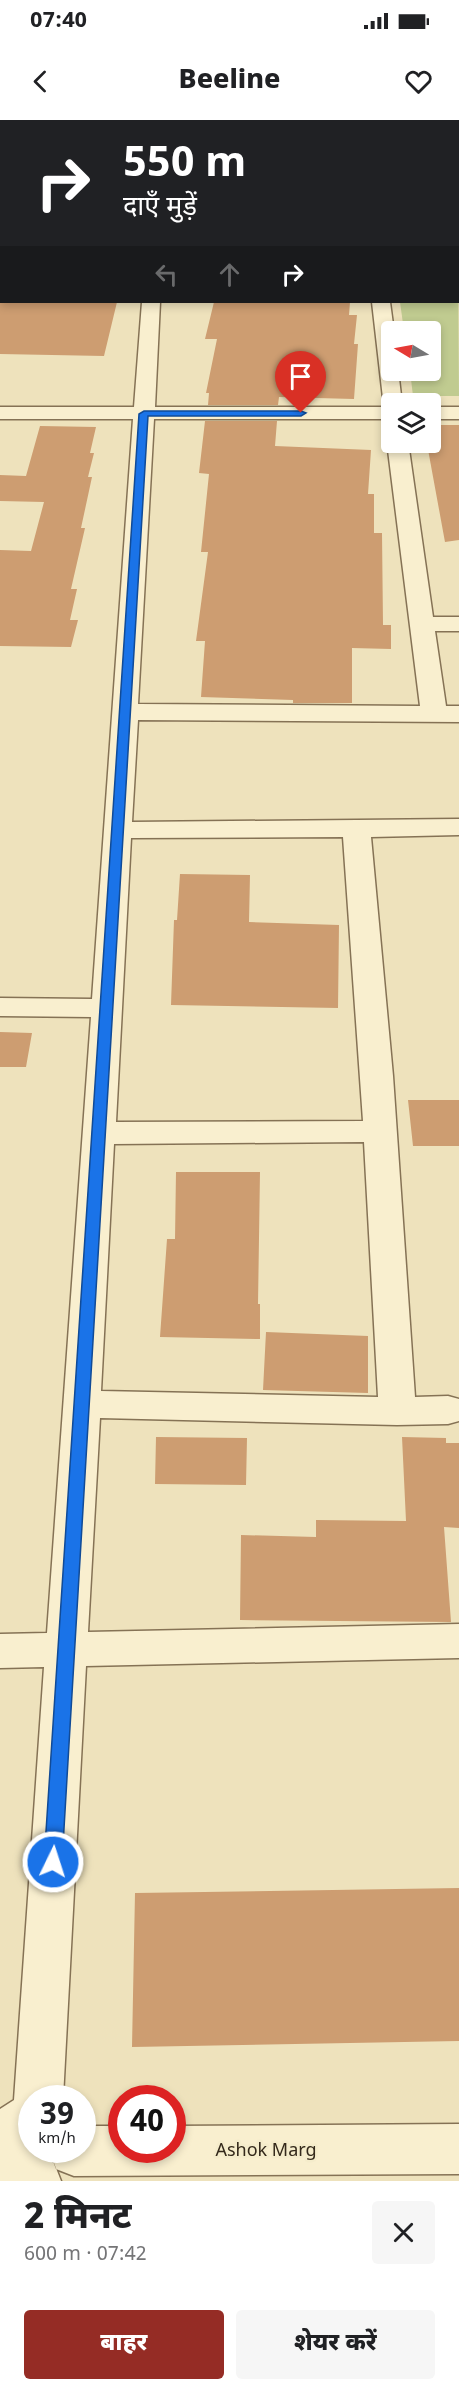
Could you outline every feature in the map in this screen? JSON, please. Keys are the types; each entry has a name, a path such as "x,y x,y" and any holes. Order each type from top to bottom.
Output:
{"street":[{"path":"39,2085 151,303"},
{"path":"381,303 391,393"},
{"path":"0,413 381,413"},
{"path":"441,413 459,413"},
{"path":"125,712 447,714 422,624 399,453"},
{"path":"422,624 459,624"},
{"path":"118,830 459,826"},
{"path":"356,829 377,1076 397,1411"},
{"path":"0,1007 107,1008"},
{"path":"99,1133 379,1131"},
{"path":"82,1404 397,1411 448,1410"},
{"path":"0,1651 459,1641"},
{"name":"Ashok Marg","path":"96,2159 459,2149"}],"green space":[{"path":"400,303 458,303 459,396 441,396 441,393 413,393 411,381 441,381 441,321 403,321"}],"building":[{"path":"0,303 117,303 104,356 0,354"},
{"path":"214,303 350,303 349,315 357,315 354,344 358,344 354,399 279,397 278,405 208,405 209,393 206,393 217,339 205,339"},
{"path":"205,421 277,421 275,446 371,450 368,494 374,494 374,533 382,533 383,625 391,625 391,649 352,648 352,703 293,703 293,700 201,697 205,641 196,641 208,552 201,552 209,474 199,473"},
{"path":"441,425 459,425 459,540 445,542 429,453 441,453"},
{"path":"40,426 96,427 90,453 94,453 88,477 92,477 81,528 85,528 71,589 77,589 70,620 78,620 71,647 0,646 0,550 31,551 44,502 0,501 0,475 26,476"},
{"path":"180,874 250,875 249,922 339,925 338,1008 171,1005 174,920 177,920"},
{"path":"0,1032 32,1033 26,1067 0,1067"},
{"path":"408,1100 459,1100 459,1146 413,1146"},
{"path":"176,1172 260,1172 258,1304 260,1304 260,1339 160,1337 167,1239 175,1239"},
{"path":"266,1332 368,1336 368,1393 263,1390"},
{"path":"156,1437 247,1438 246,1485 155,1484"},
{"path":"402,1437 446,1438 446,1443 459,1443 459,1528 444,1527 451,1622 240,1620 241,1535 316,1537 316,1520 406,1521"},
{"path":"459,1888 459,2041 132,2047 135,1893"}],"route":[{"path":"53,1862 144,414 301,413"}]}
